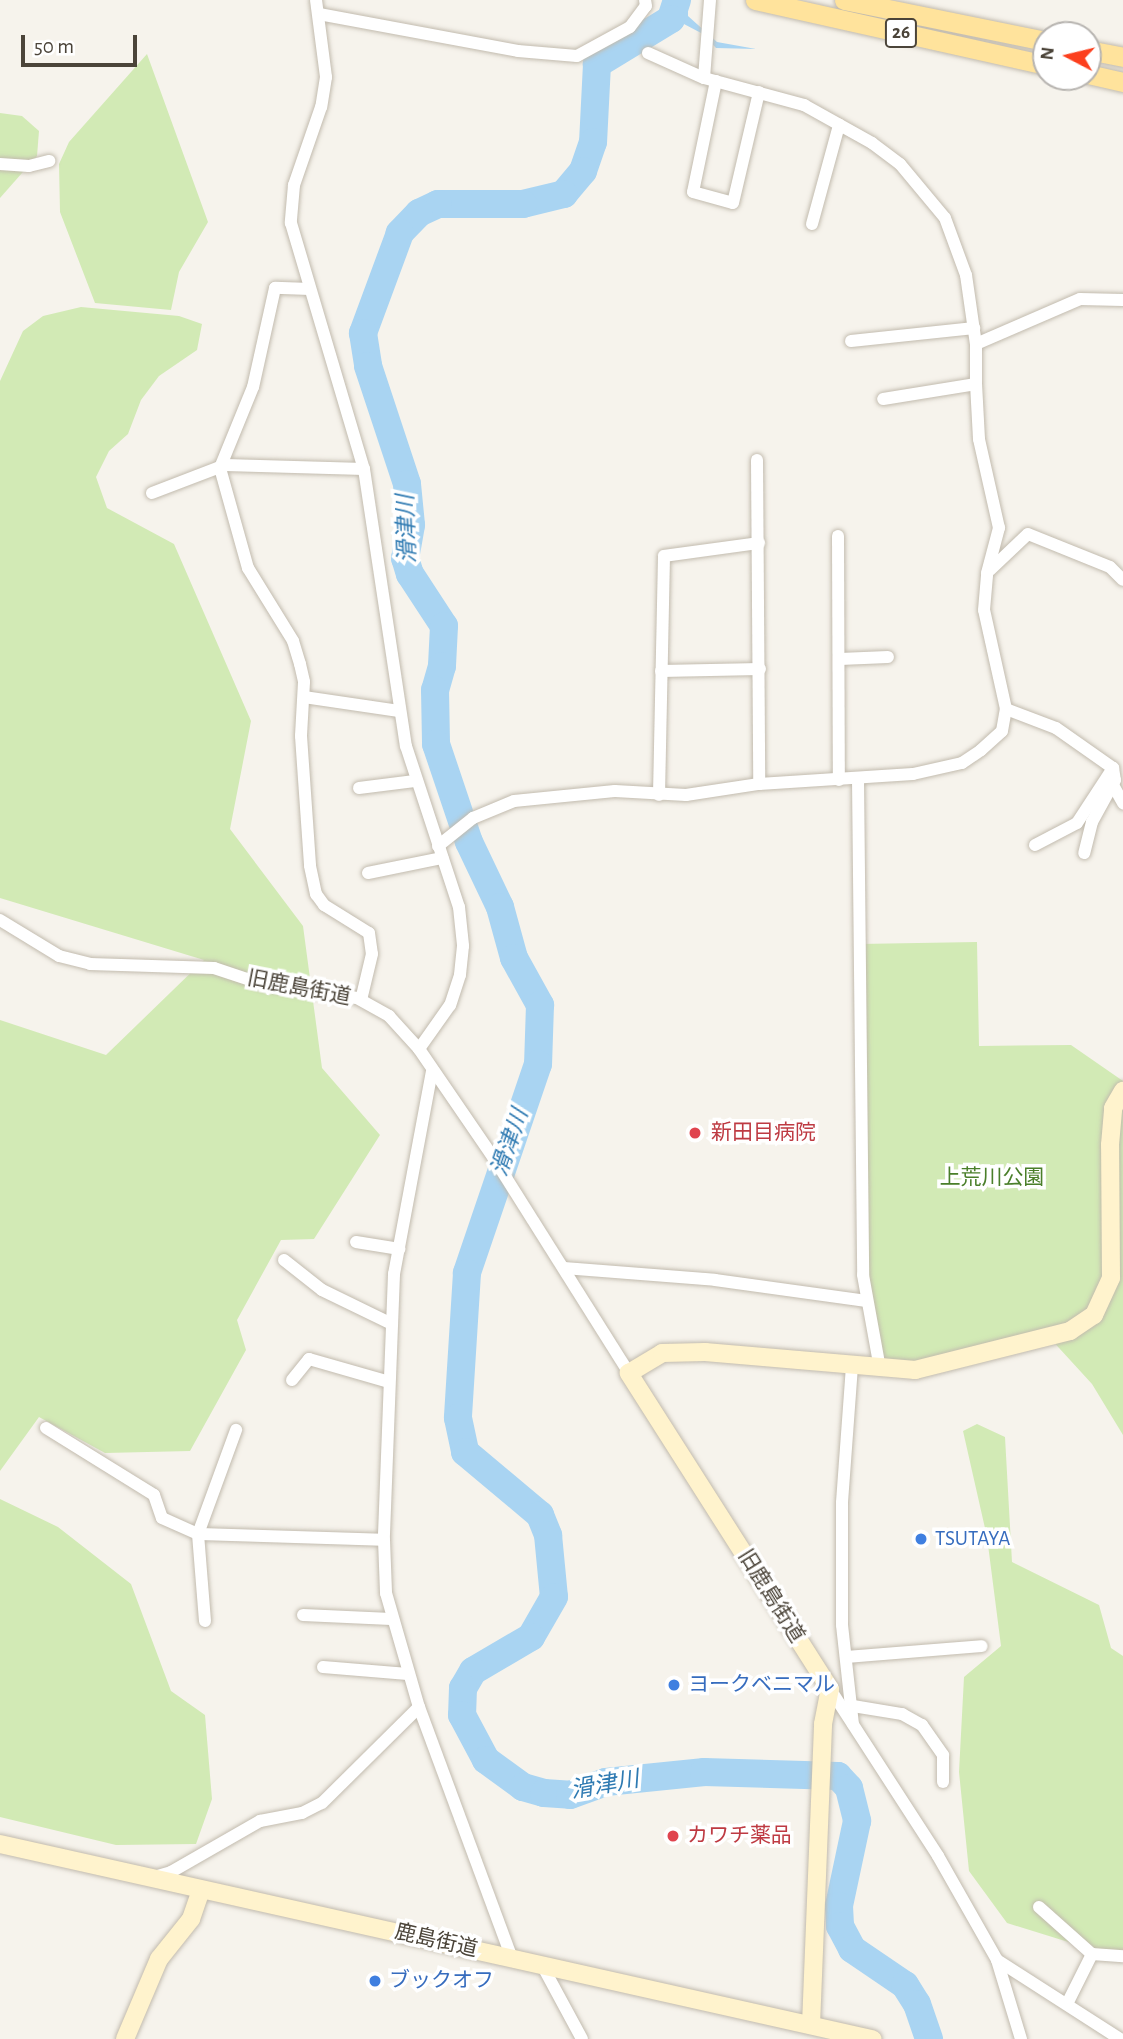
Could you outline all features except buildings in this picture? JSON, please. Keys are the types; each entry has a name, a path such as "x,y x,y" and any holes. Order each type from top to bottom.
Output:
{"main road":[{"name":"26","path":"755,0 1032,62"},
{"name":"26","path":"844,0 1032,38"},
{"path":"1102,53 1123,57"},
{"path":"1102,77 1123,80"}],"street":[{"path":"316,0 326,77 321,107 294,185 291,223 364,469 400,711 415,781 459,907 460,975 450,1005 419,1049"},
{"path":"319,14 518,51 577,56 630,27 646,6 645,0"},
{"path":"710,0 710,79 693,192 733,203 760,92"},
{"path":"368,873 440,852 451,833 473,818 514,801 564,794 659,795 759,784 858,779 962,763 1002,731 1006,709 984,610 987,573 999,528 979,439 976,344 966,275 946,218 900,164 804,105 710,79 648,53"},
{"path":"812,224 839,125"},
{"path":"0,164 29,166 50,161"},
{"path":"310,289 275,288 253,387 220,468 248,568 293,641 304,697 301,736 310,866 316,894 324,905 369,933 372,954 361,1000"},
{"path":"976,344 1080,299 1123,300"},
{"path":"851,341 974,328"},
{"path":"883,399 976,384"},
{"path":"757,460 759,784"},
{"path":"152,493 179,479 225,465 364,469"},
{"path":"987,573 1028,534 1110,567 1123,580"},
{"path":"838,536 839,780"},
{"path":"659,795 664,556 758,543"},
{"path":"840,659 888,657"},
{"path":"661,671 760,669"},
{"path":"304,697 400,711"},
{"path":"1006,709 1056,728 1113,768"},
{"path":"1113,768 1113,785 1123,803"},
{"path":"1035,845 1077,824 1113,768"},
{"path":"858,779 867,1301 880,1369"},
{"path":"359,788 415,781"},
{"path":"1084,853 1092,822 1113,785"},
{"name":"旧鹿島街道","path":"0,920 59,956 90,964 214,968 262,984 361,1000 389,1016 419,1049 564,1268 938,1856 997,1960 1120,2039"},
{"path":"432,1071 399,1249 392,1324 384,1540 391,1619 419,1707 512,1958"},
{"path":"629,1373 662,1353 705,1352 915,1370 960,1363 1070,1331 1094,1315 1111,1278 1110,1145 1113,1108 1123,1091"},
{"path":"356,1242 399,1249"},
{"path":"284,1260 322,1290 392,1324"},
{"path":"564,1268 715,1280 867,1301"},
{"path":"292,1380 309,1359 390,1382"},
{"path":"852,1366 842,1503 846,1657 853,1724"},
{"path":"46,1428 154,1495 162,1518 198,1534 384,1540"},
{"path":"205,1621 198,1534 236,1430"},
{"path":"303,1615 391,1619"},
{"path":"846,1657 982,1646"},
{"path":"323,1667 408,1674"},
{"path":"811,2025 823,1724 830,1689"},
{"path":"853,1706 902,1714 922,1725 935,1738 943,1755 943,1782"},
{"path":"149,1879 172,1872 260,1821 302,1813 322,1803 419,1707"},
{"name":"鹿島街道","path":"0,1844 872,2039"},
{"path":"125,2039 159,1959 191,1919 201,1890"},
{"path":"1040,1907 1092,1954 1123,1956"},
{"path":"1067,2004 1092,1954"},
{"path":"997,1960 1021,2039"},
{"path":"542,1965 582,2039"}],"green space":[{"path":"147,54 208,222 179,272 171,310 95,303 60,212 59,164 69,142"},
{"path":"0,113 22,116 39,131 37,156 0,198"},
{"path":"81,307 179,316 202,324 197,350 159,376 141,400 128,434 109,451 96,477 107,508 174,544 251,721 230,829 303,926 322,1068 380,1135 314,1239 281,1240 237,1320 246,1350 190,1451 105,1453 39,1417 0,1471 0,1020 106,1055 204,960 0,898 0,381 23,331 43,316"},
{"name":"上荒川公園","path":"977,942 979,1046 1071,1045 1123,1081 1123,1435 1092,1384 1049,1337 880,1369 867,1301 859,944"},
{"path":"977,1424 1005,1437 1012,1562 1099,1605 1111,1648 1123,1656 1123,1959 1007,1923 969,1871 959,1772 964,1677 1001,1646 987,1537 963,1431"},
{"path":"0,1499 58,1527 131,1584 171,1691 205,1715 212,1799 196,1844 116,1845 0,1817"}],"water":[{"path":"664,0 688,0 688,16 717,42 756,49 716,48 703,34 682,23 639,48 629,35 660,13"}],"waterway":[{"name":"滑津川","path":"677,0 671,19 597,64 593,142 583,171 564,194 523,204 438,204 419,213 400,233 363,333 368,366 407,484 411,525 405,558 410,574 444,626 442,666 435,690 436,744 469,842 500,907 514,958 540,1005 538,1064 467,1273 458,1418 465,1452 540,1515 548,1535 554,1597 531,1637 473,1671 463,1688 462,1715 486,1760 523,1787 544,1793 570,1795 606,1782 704,1772 838,1776 849,1788 857,1821 839,1906 840,1926 852,1949 905,1985 917,2004 929,2039"}],"place":[{"name":"新田目病院","path":"695,1133"},
{"name":"TSUTAYA","path":"921,1539"},
{"name":"ヨークベニマル","path":"674,1685"},
{"name":"カワチ薬品","path":"673,1836"},
{"name":"ブックオフ","path":"375,1981"}]}
